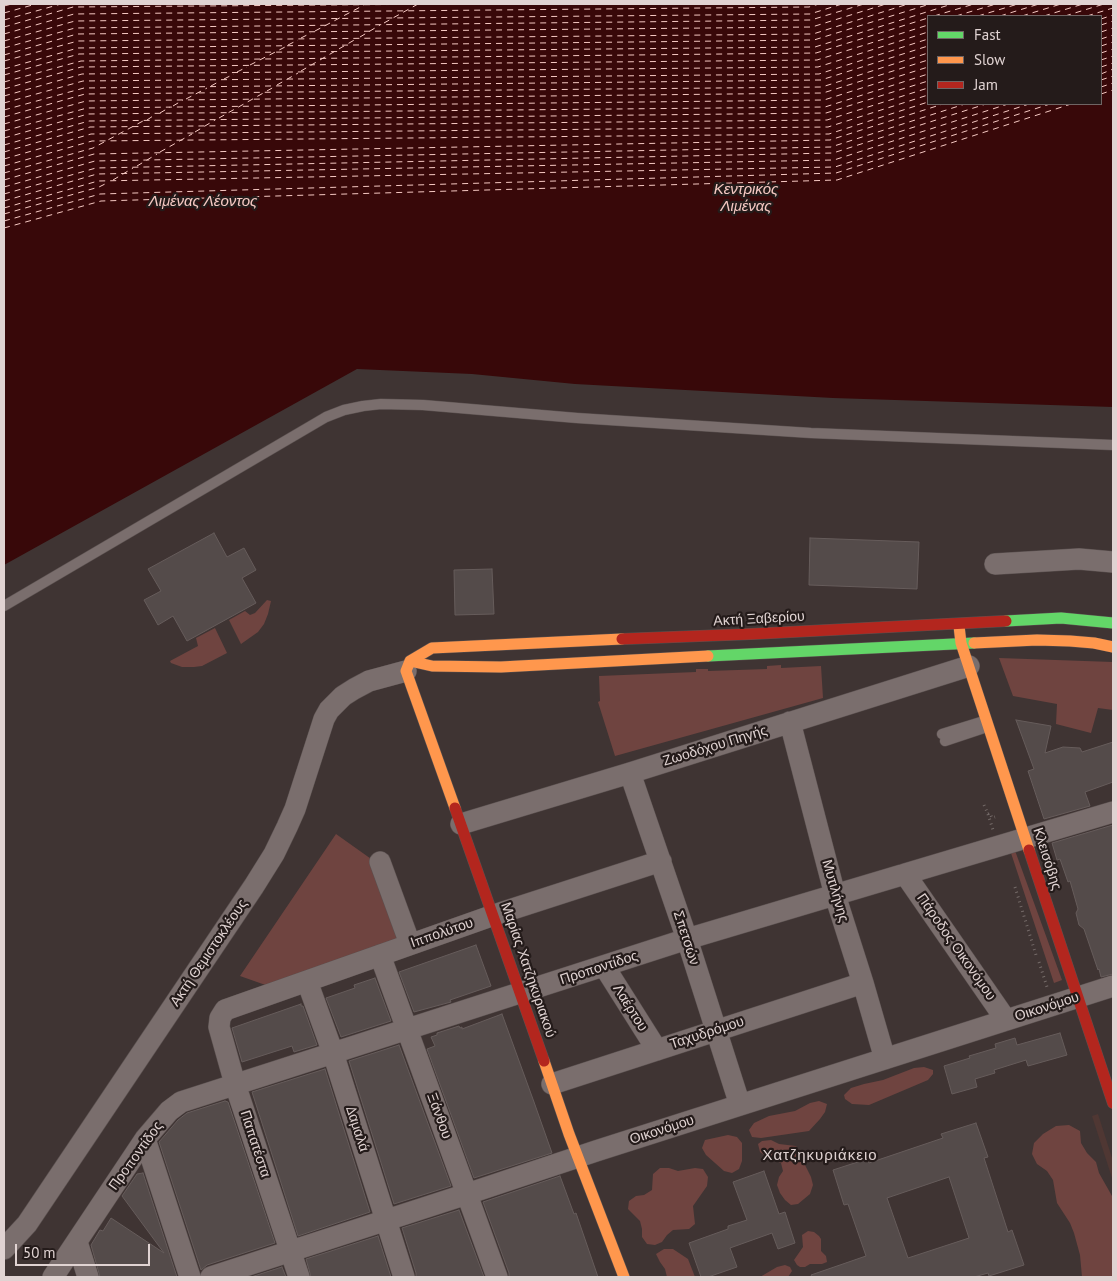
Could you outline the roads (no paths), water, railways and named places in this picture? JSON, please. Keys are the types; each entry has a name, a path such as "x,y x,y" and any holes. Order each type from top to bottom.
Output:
{"main road":[{"name":"Ακτή Ξαβερίου","path":"408,666 432,648 457,646 695,637 1061,618 1113,623"},
{"name":"Κλεισόβης","path":"958,624 961,643 1024,839 1078,997 1109,1073 1113,1103"},
{"path":"408,666 502,667 1037,640 1094,643 1113,647"},
{"name":"Μαρίας Χατζηκυριακού","path":"408,666 552,1084 624,1277"}],"street":[{"path":"995,564 1079,560 1113,562"},
{"name":"Ακτή Θεμιστοκλέους","path":"4,1249 27,1224 274,854 295,809 324,719 329,710 343,696 354,689 408,666"},
{"name":"Ζωοδόχου Πηγής","path":"461,824 969,666"},
{"name":"Μυτιλήνης","path":"790,722 835,895 886,1058"},
{"name":"Σπετσών","path":"630,772 661,861 740,1105"},
{"name":"Προποντίδος","path":"53,1277 145,1139 169,1111 181,1102 687,940 1113,812"},
{"name":"Ιππολύτου","path":"225,1010 494,915 661,861"},
{"path":"380,862 410,944"},
{"name":"Πάροδος Οικονόμου","path":"906,874 1006,1020"},
{"name":"Ξάνθου","path":"380,955 498,1277"},
{"name":"Λαέρτου","path":"604,966 656,1050"},
{"name":"Δαμαλά","path":"307,981 404,1277"},
{"name":"Ταχυδρόμου","path":"552,1084 863,983"},
{"name":"Οικονόμου","path":"211,1277 578,1157 1113,986"},
{"name":"Παπατέστα","path":"225,1010 220,1018 219,1027 235,1084 299,1277"},
{"path":"145,1139 190,1277"},
{"path":"77,1242 88,1277"}],"lane":[{"path":"4,606 326,417 344,410 363,406 408,404 576,418 811,433 1113,445"},
{"path":"944,738 987,724"}],"water":[{"path":"4,4 1113,4 1113,407 833,398 575,384 472,374 357,369 4,565"}],"district":[{"name":"Χατζηκυριάκειο","path":"820,1156"}],"water label":[{"name":"Κεντρικός Λιμένας","path":"746,198"},
{"name":"Λιμένας Λέοντος","path":"203,202"}]}
